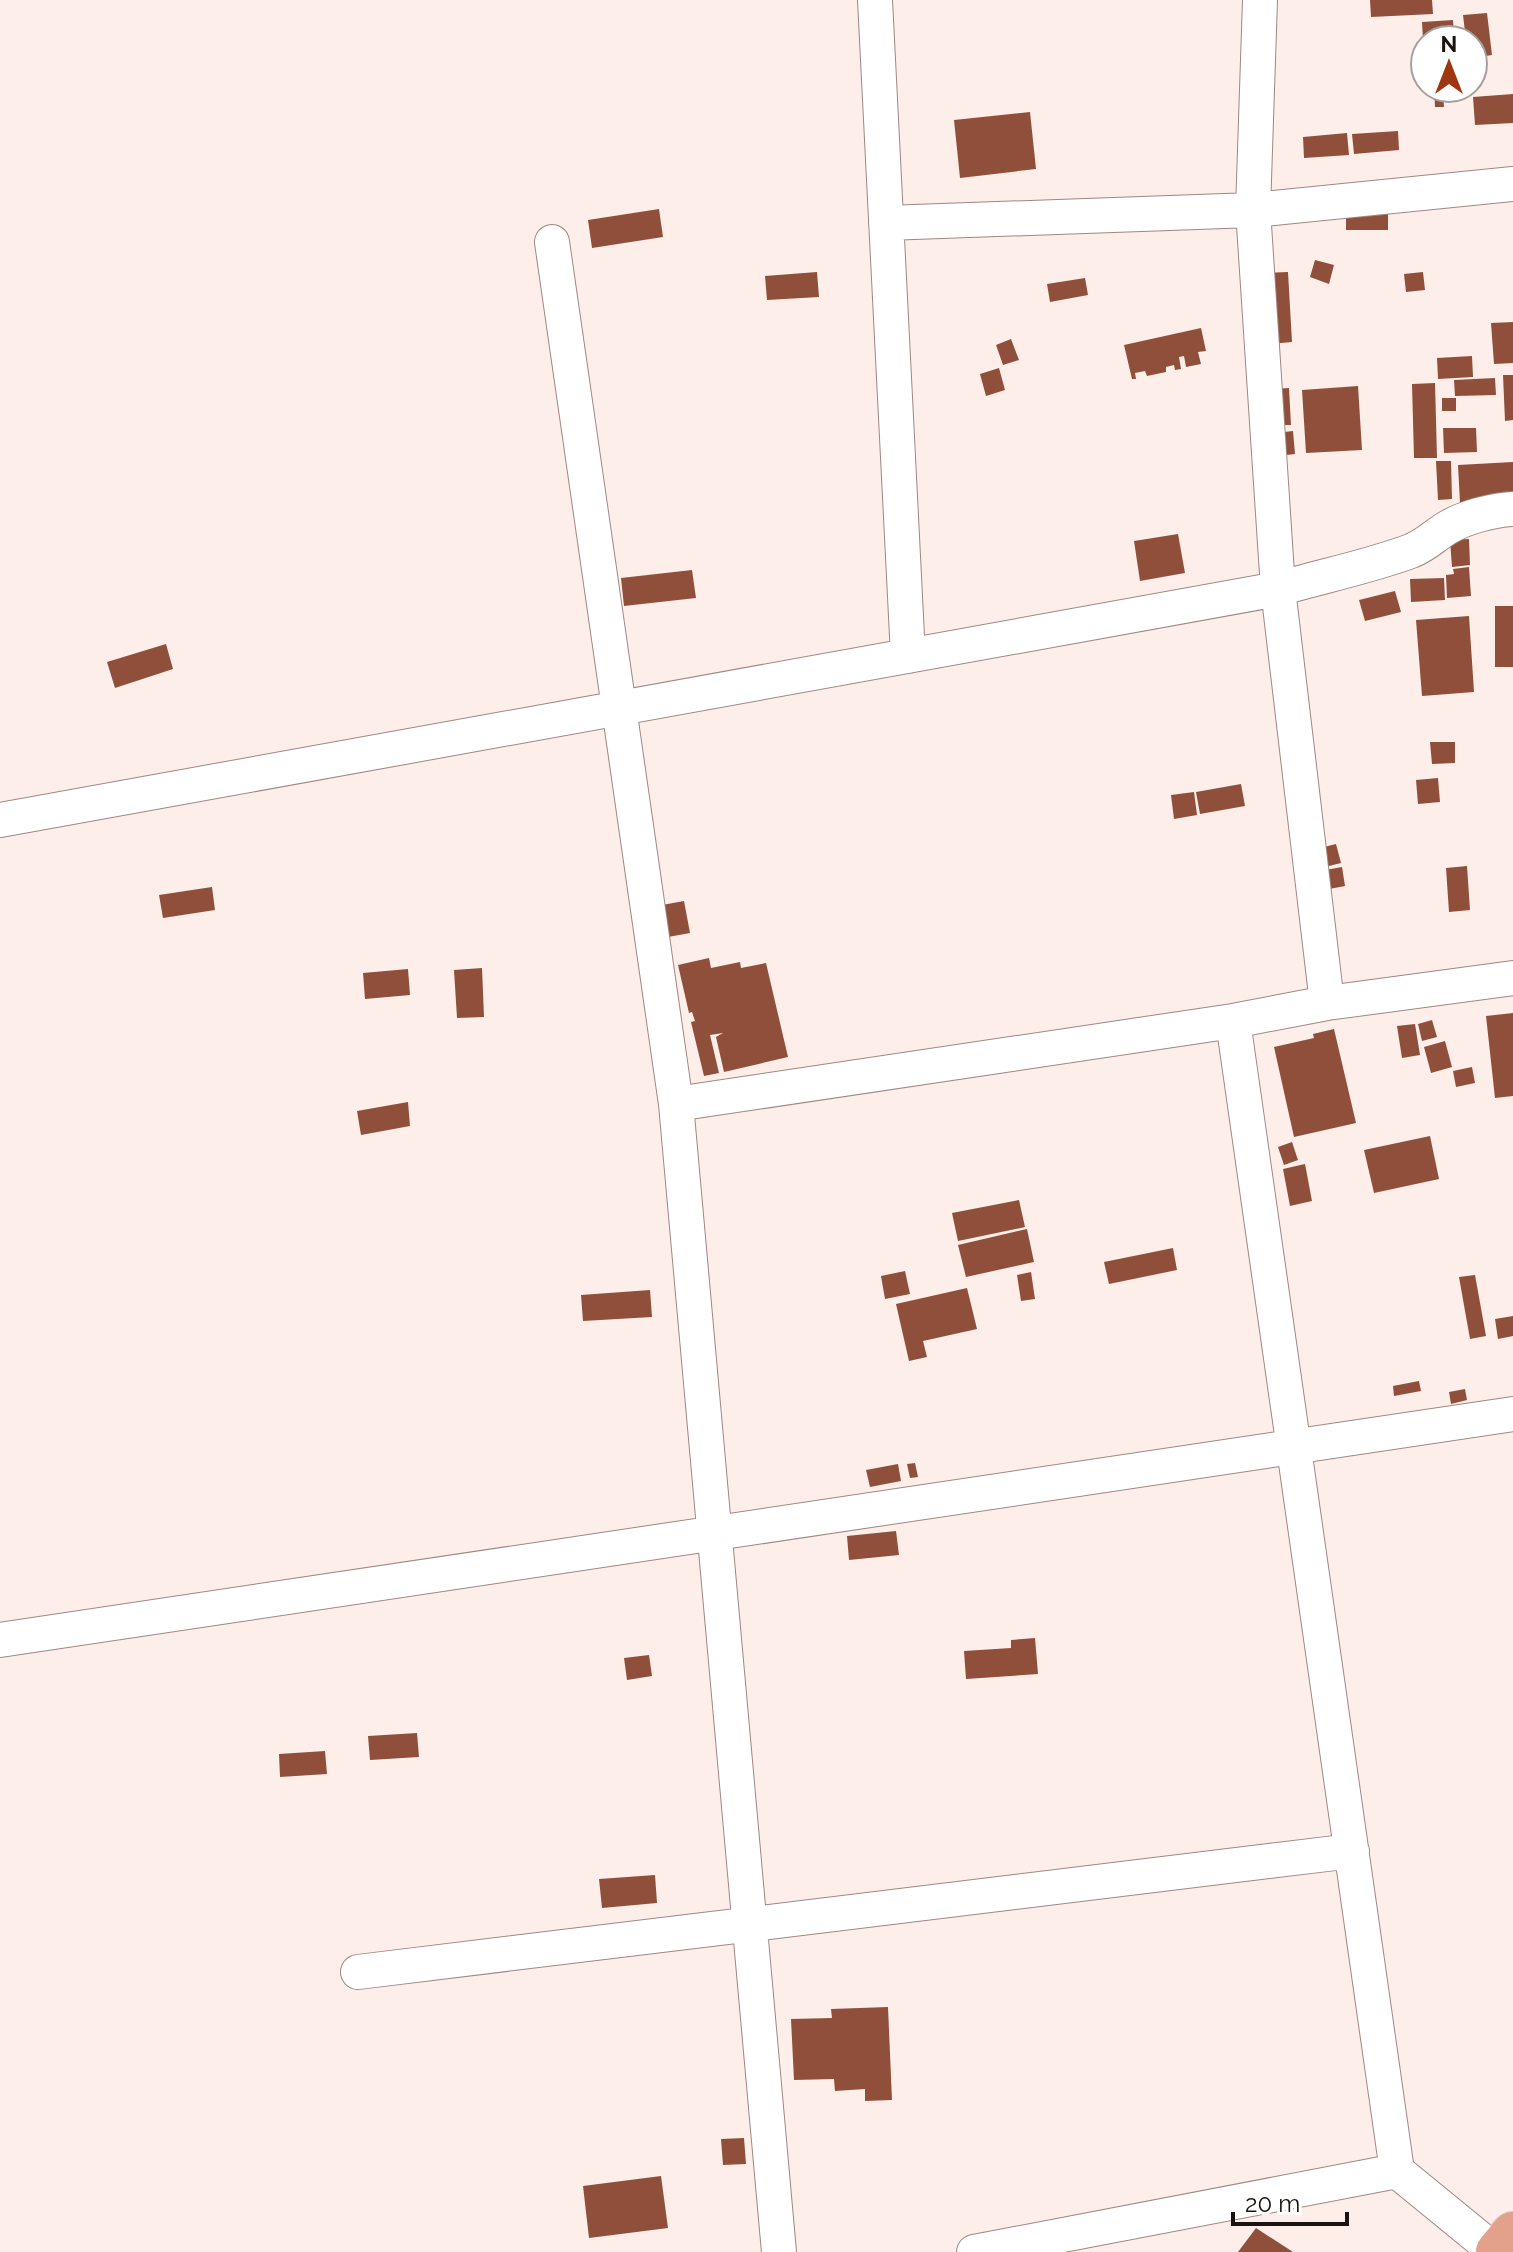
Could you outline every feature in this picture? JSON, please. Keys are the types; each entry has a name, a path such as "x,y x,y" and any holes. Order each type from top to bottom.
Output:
{"main road":[{"path":"1497,2252 1513,2234"}],"street":[{"path":"875,0 908,656"},
{"path":"1260,0 1253,210 1278,589 1327,1003"},
{"path":"886,223 1253,210 1513,184"},
{"path":"552,242 676,1104 779,2252"},
{"path":"0,820 1278,589 1407,552 1430,543 1447,528 1464,520 1513,509"},
{"path":"676,1104 1233,1021 1327,1003 1513,978"},
{"path":"1233,1021 1397,2171 1497,2252"},
{"path":"0,1640 1513,1414"},
{"path":"358,1972 1352,1851"},
{"path":"974,2252 1397,2171"}],"building":[{"path":"1370,0 1432,0 1433,14 1371,17"},
{"path":"1487,13 1488,24 1464,24 1463,15"},
{"path":"1453,20 1453,24 1422,24"},
{"path":"1513,94 1513,123 1475,125 1474,104 1489,104 1489,96"},
{"path":"1030,112 1036,169 960,178 954,120"},
{"path":"1398,131 1399,150 1354,154 1352,134"},
{"path":"1347,133 1349,155 1304,158 1303,137"},
{"path":"659,209 663,237 592,248 588,220"},
{"path":"1346,211 1388,211 1388,230 1346,230"},
{"path":"1315,260 1334,265 1329,284 1310,277"},
{"path":"817,272 819,297 767,300 765,276"},
{"path":"1288,272 1292,342 1269,344 1264,273"},
{"path":"1423,272 1425,290 1406,292 1404,274"},
{"path":"1085,278 1088,295 1050,302 1047,284"},
{"path":"1513,322 1513,363 1494,364 1491,323"},
{"path":"1201,328 1206,351 1198,352 1201,364 1186,367 1184,356 1179,357 1181,369 1175,370 1174,365 1166,367 1166,372 1147,376 1145,371 1135,373 1136,379 1132,379 1124,345"},
{"path":"1011,339 1019,360 1003,365 996,345"},
{"path":"1472,356 1473,377 1438,379 1437,358"},
{"path":"999,368 1005,390 986,396 980,374"},
{"path":"1503,375 1513,375 1513,420 1505,421"},
{"path":"1495,378 1496,395 1455,396 1454,380"},
{"path":"1435,383 1437,458 1414,458 1412,384"},
{"path":"1358,386 1362,450 1306,453 1302,390"},
{"path":"1289,388 1291,425 1274,425 1272,389"},
{"path":"1442,398 1456,398 1456,411 1442,411"},
{"path":"1443,428 1476,428 1477,452 1444,453"},
{"path":"1293,431 1295,454 1278,456 1276,433"},
{"path":"1436,461 1451,461 1452,499 1438,500"},
{"path":"1513,462 1513,500 1460,503 1458,465"},
{"path":"1178,534 1185,573 1140,581 1134,541"},
{"path":"1469,539 1470,565 1452,567 1450,540"},
{"path":"1469,567 1471,596 1447,598 1446,575 1454,574 1453,569"},
{"path":"692,570 696,598 624,606 621,578"},
{"path":"1444,578 1445,600 1411,602 1410,579"},
{"path":"1395,591 1401,612 1365,621 1359,600"},
{"path":"1495,606 1513,606 1513,667 1495,667"},
{"path":"1469,616 1474,692 1422,696 1416,620"},
{"path":"166,644 173,669 115,688 107,662"},
{"path":"1430,742 1455,742 1455,763 1432,764"},
{"path":"1438,778 1440,802 1418,804 1416,780"},
{"path":"1241,784 1245,806 1200,814 1196,792"},
{"path":"1194,792 1197,815 1174,819 1171,795"},
{"path":"1336,844 1341,863 1321,868 1316,849"},
{"path":"1467,866 1470,910 1449,912 1446,868"},
{"path":"1342,867 1345,886 1324,890 1320,871"},
{"path":"212,887 215,910 163,918 159,895"},
{"path":"684,901 690,933 668,937 662,905"},
{"path":"709,958 711,968 740,962 741,968 766,963 788,1057 724,1072 716,1037 723,1033 710,1035 719,1073 704,1076 691,1022 695,1021 692,1012 689,1013 678,965"},
{"path":"482,968 484,1017 457,1018 454,970"},
{"path":"408,969 410,995 365,999 363,973"},
{"path":"1513,1013 1513,1096 1495,1098 1486,1016"},
{"path":"1432,1020 1437,1037 1422,1041 1418,1024"},
{"path":"1415,1024 1420,1055 1402,1058 1397,1026"},
{"path":"1334,1029 1356,1123 1294,1137 1274,1047 1314,1038 1313,1034"},
{"path":"1445,1041 1452,1067 1431,1073 1424,1047"},
{"path":"1472,1067 1475,1083 1456,1087 1453,1071"},
{"path":"408,1102 410,1126 361,1135 357,1111"},
{"path":"1430,1136 1439,1179 1374,1193 1364,1150"},
{"path":"1292,1142 1298,1160 1284,1165 1278,1147"},
{"path":"1305,1164 1312,1201 1290,1206 1283,1169"},
{"path":"1019,1200 1025,1227 958,1241 952,1213"},
{"path":"1027,1229 1034,1262 966,1277 958,1245"},
{"path":"1173,1248 1177,1270 1109,1284 1104,1262"},
{"path":"905,1271 910,1294 885,1299 881,1276"},
{"path":"1031,1272 1035,1299 1021,1301 1017,1275"},
{"path":"1475,1275 1486,1336 1470,1339 1459,1277"},
{"path":"967,1288 977,1329 923,1341 927,1357 909,1361 896,1304"},
{"path":"650,1290 652,1317 583,1321 581,1295"},
{"path":"1513,1316 1513,1336 1498,1339 1495,1319"},
{"path":"1419,1381 1421,1391 1394,1396 1393,1386"},
{"path":"1465,1389 1467,1400 1451,1404 1449,1392"},
{"path":"915,1463 918,1477 910,1478 907,1464"},
{"path":"898,1464 901,1481 870,1487 866,1470"},
{"path":"896,1531 899,1555 849,1560 847,1536"},
{"path":"1035,1638 1038,1674 966,1679 964,1651 1011,1648 1011,1640"},
{"path":"649,1655 652,1676 627,1680 624,1658"},
{"path":"417,1733 419,1757 370,1760 368,1736"},
{"path":"325,1751 327,1774 280,1777 279,1754"},
{"path":"655,1875 657,1903 602,1908 599,1879"},
{"path":"888,2007 892,2100 865,2101 865,2089 835,2091 834,2079 794,2080 791,2019 832,2018 831,2009"},
{"path":"744,2138 746,2164 723,2165 721,2139"},
{"path":"661,2176 668,2228 589,2238 583,2186"},
{"path":"1256,2228 1293,2252 1238,2252"}]}
